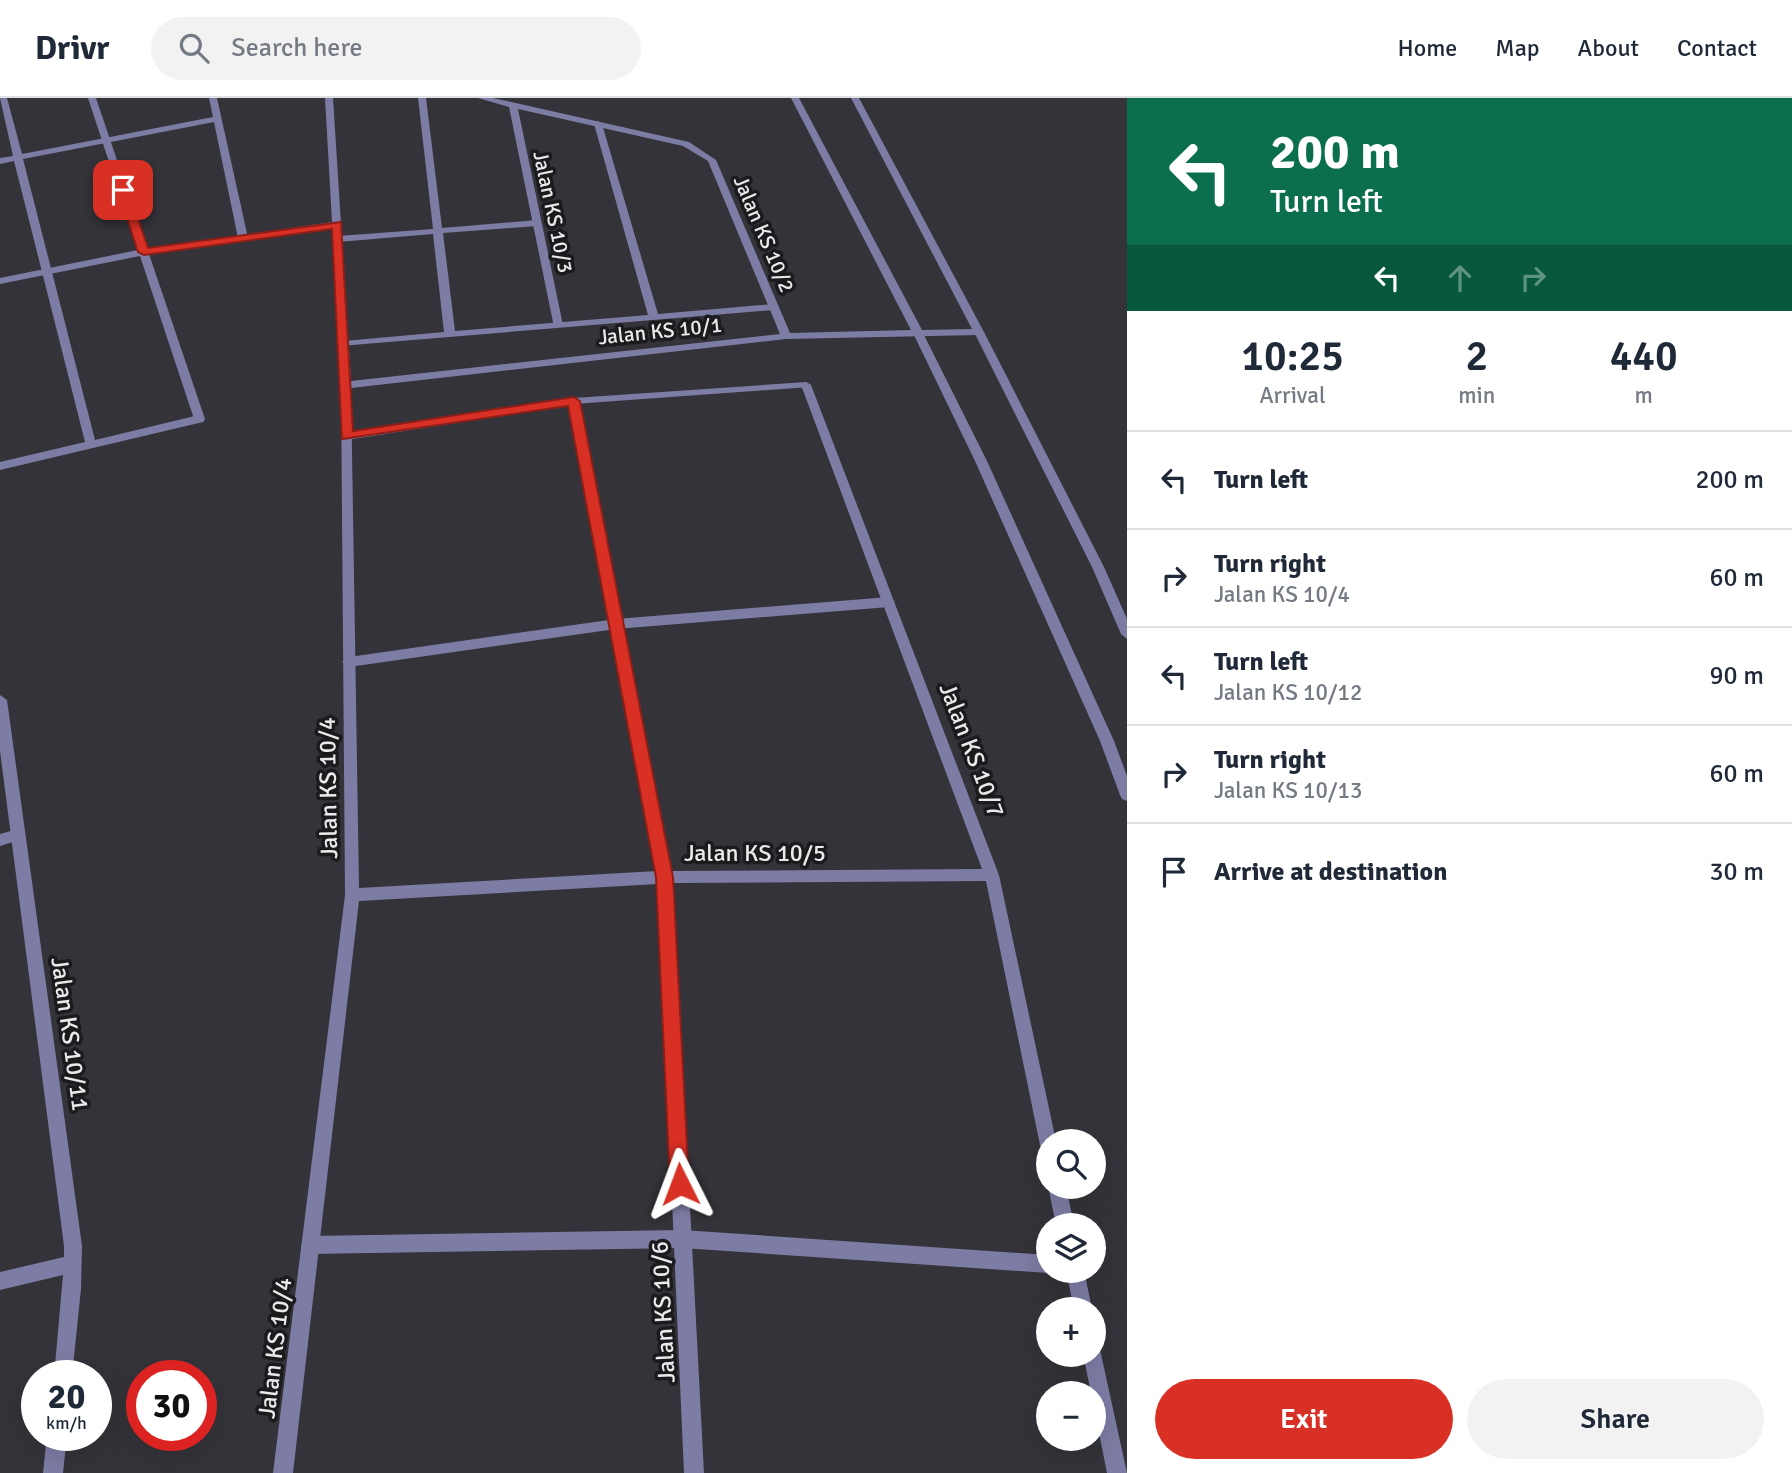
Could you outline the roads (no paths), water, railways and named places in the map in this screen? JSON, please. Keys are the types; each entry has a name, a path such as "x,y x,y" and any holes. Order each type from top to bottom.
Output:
{"street":[{"path":"3,98 91,444"},
{"path":"0,466 200,419 92,98"},
{"path":"213,98 243,238"},
{"name":"Jalan KS 10/4","path":"283,1473 352,895 346,384 330,98"},
{"path":"422,98 450,335"},
{"path":"482,98 598,124 654,317"},
{"path":"795,98 917,331 981,461 1107,741 1127,795"},
{"path":"855,98 979,332 1092,556 1127,634"},
{"name":"Jalan KS 10/3","path":"513,105 558,325"},
{"path":"0,161 217,119"},
{"name":"Jalan KS 10/2","path":"598,124 701,151 712,160 786,336"},
{"path":"0,281 144,252 243,238 337,232 438,231 537,223"},
{"path":"344,344 774,307"},
{"name":"Jalan KS 10/1","path":"346,384 786,336 917,331 979,332"},
{"name":"Jalan KS 10/7","path":"574,401 806,385 992,875 1045,1129"},
{"path":"347,436 574,401"},
{"name":"Jalan KS 10/6","path":"574,401 665,877 694,1473"},
{"path":"349,662 616,624 889,603"},
{"name":"Jalan KS 10/11","path":"0,700 73,1246 64,1360"},
{"path":"0,840 18,835"},
{"name":"Jalan KS 10/5","path":"352,895 665,877 992,875"},
{"path":"310,1245 682,1239 1036,1263"},
{"path":"0,1281 73,1264"},
{"path":"1095,1367 1117,1473"},
{"path":"53,1473 55,1451"}]}
